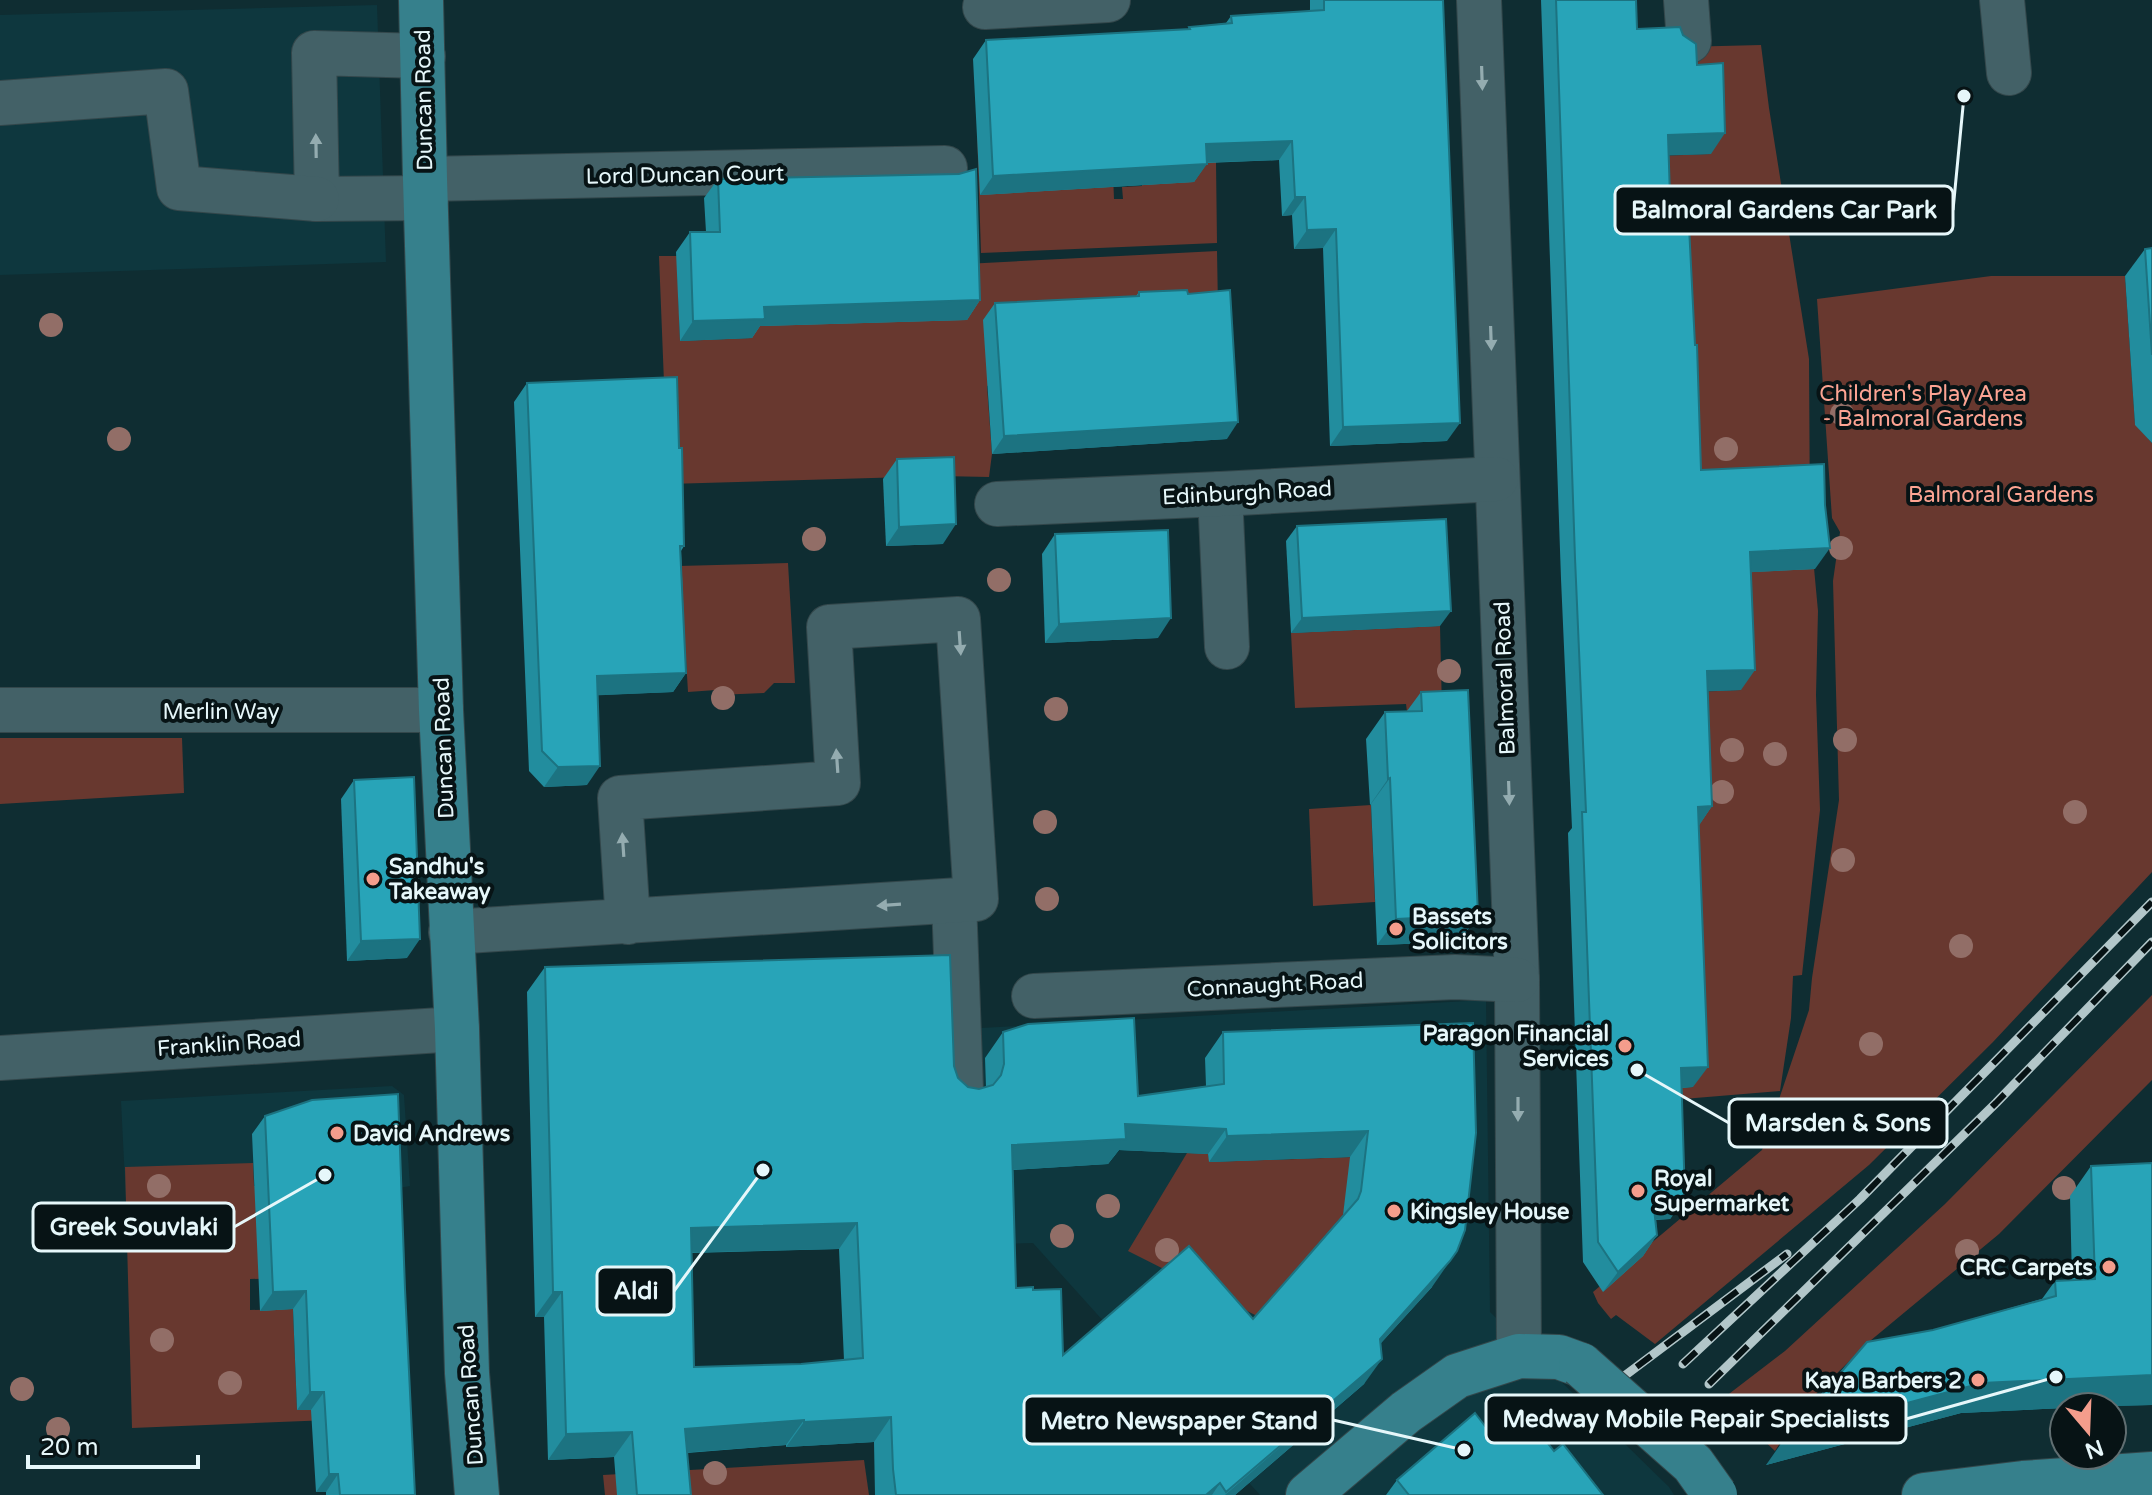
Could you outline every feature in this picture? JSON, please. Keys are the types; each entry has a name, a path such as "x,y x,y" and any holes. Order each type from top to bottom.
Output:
{"main road":[{"name":"Duncan Road","path":"421,0 441,710 457,1029 466,1345 477,1495"},
{"path":"1308,1495 1406,1412 1457,1376 1519,1356 1559,1357 1581,1365 1693,1464 1715,1495"},
{"path":"1924,1495 2023,1483 2152,1474"}],"street":[{"path":"985,7 1108,0"},
{"name":"Balmoral Road","path":"1479,0 1517,980 1519,1356"},
{"path":"2002,0 2009,73"},
{"path":"317,199 314,53 423,56"},
{"name":"Lord Duncan Court","path":"0,103 166,91 179,188 317,199 425,189 945,168"},
{"name":"Edinburgh Road","path":"997,504 1496,479"},
{"path":"1220,494 1227,647"},
{"path":"451,932 628,922 976,899 958,619 829,627 838,783 620,798 628,922"},
{"name":"Merlin Way","path":"0,710 441,710"},
{"path":"954,901 961,1090"},
{"name":"Connaught Road","path":"1034,996 1455,977 1517,980"},
{"name":"Franklin Road","path":"0,1058 457,1029"}],"shaded area":[{"path":"377,5 386,262 0,275 0,15"},
{"path":"1486,1000 1490,1312 1674,1495 1260,1495 1033,1243 534,1257 944,1030"},
{"path":"392,1086 404,1095 410,1186 388,1190 126,1201 121,1101"}],"green space":[{"path":"1761,45 1809,359 1810,525 1818,611 1816,695 1820,810 1802,975 1793,976 1791,1018 1780,1091 1659,1101 1650,1090 1693,1087 1693,692 1741,690 1629,157 1710,154 1681,47"},
{"path":"1139,121 1193,163 1216,162 1217,243 981,253 977,130 996,129 1004,193 1038,191 1111,122 1114,199 1123,199 1122,187 1142,186"},
{"path":"1217,251 1218,307 987,386 992,454 989,477 668,484 659,256 677,256 680,341 751,338 751,327 965,264"},
{"name":"Balmoral Gardens","path":"1991,276 2125,276 2135,424 2152,443 2152,872 1993,1042 1869,1165 1655,1344 1616,1315 1611,1319 1593,1292 1762,1150 1809,1010 1839,800 1833,581 1840,532 1832,518 1817,299"},
{"path":"788,563 795,683 774,683 764,693 717,695 716,690 688,692 686,659 636,661 640,567"},
{"path":"1440,626 1442,710 1407,712 1406,704 1295,708 1291,633"},
{"path":"0,738 182,738 184,793 0,804"},
{"path":"1371,805 1375,902 1313,906 1309,809"},
{"path":"2152,995 2152,1080 1999,1234 1870,1341 1830,1380 1801,1409 1775,1451 1721,1400 1785,1351 1945,1204"},
{"path":"1187,1153 1208,1154 1210,1162 1352,1157 1343,1216 1265,1320 1128,1251"},
{"path":"253,1163 254,1186 321,1184 323,1277 250,1279 250,1310 293,1309 297,1410 329,1409 330,1420 132,1428 125,1167"},
{"path":"864,1460 869,1495 605,1495 603,1475"}],"building":[{"path":"1324,0 1443,0 1460,423 1343,427 1336,229 1307,230 1305,197 1295,197 1292,141 1206,144 1207,164 993,176 986,40 1190,29 1232,23 1231,16 1324,10"},
{"path":"1556,0 1636,0 1637,29 1680,27 1683,35 1696,44 1697,65 1723,63 1725,133 1668,135 1671,227 1689,226 1701,470 1824,464 1830,548 1750,552 1755,670 1707,671 1712,806 1698,807 1708,1067 1681,1068 1685,1199 1653,1200 1657,1235 1618,1272 1598,1242 1582,812 1586,812"},
{"path":"976,169 980,300 764,307 765,319 693,321 690,232 720,232 718,179 959,174"},
{"path":"2152,248 2152,355 2145,249"},
{"path":"1187,290 1188,294 1230,290 1238,422 1004,436 995,303 1139,296 1139,292"},
{"path":"677,377 679,448 682,448 684,546 680,546 686,673 597,676 600,766 558,767 542,751 527,383"},
{"path":"954,457 956,524 899,527 897,459"},
{"path":"1446,519 1451,611 1302,618 1297,526"},
{"path":"1168,530 1171,618 1059,624 1055,534"},
{"path":"1468,690 1478,915 1396,919 1385,712 1422,711 1421,692"},
{"path":"414,777 420,939 361,941 354,780"},
{"path":"950,955 954,1066 958,1078 968,1087 979,1089 993,1085 1001,1075 1004,1064 1003,1032 1028,1024 1134,1018 1138,1096 1224,1084 1223,1032 1473,1023 1476,1133 1465,1230 1450,1261 1380,1339 1382,1359 1226,1492 1220,1483 1206,1495 896,1495 891,1417 685,1429 691,1495 637,1495 632,1432 566,1434 562,1292 553,1292 545,967","holes":["1125,1124 1226,1129 1227,1136 1368,1131 1361,1191 1358,1199 1253,1319 1189,1246 1063,1355 1061,1289 1016,1288 1012,1145 1126,1139","857,1223 863,1358 801,1364 694,1367 691,1228"]},
{"path":"398,1094 415,1495 340,1495 338,1474 329,1474 324,1392 310,1392 306,1291 273,1292 265,1116 312,1100"},
{"path":"2152,1163 2152,1375 1982,1383 1787,1435 1867,1342 1933,1330 2056,1296 2055,1281 2095,1279 2091,1166"},
{"path":"1475,1413 1485,1426 1527,1417 1554,1451 1563,1444 1603,1495 1409,1495 1397,1480"}],"railway":[{"path":"1683,1364 1860,1199 2152,902"},
{"path":"1709,1384 1996,1103 2152,942"},
{"path":"1579,1410 1787,1254"}],"place":[{"name":"Balmoral Gardens Car Park","path":"1964,96"},
{"name":"Sandhu's Takeaway","path":"373,879"},
{"name":"Bassets Solicitors","path":"1396,929"},
{"name":"Paragon Financial Services","path":"1625,1046"},
{"name":"Marsden & Sons","path":"1637,1070"},
{"name":"David Andrews","path":"337,1133"},
{"name":"Aldi","path":"763,1170"},
{"name":"Greek Souvlaki","path":"325,1175"},
{"name":"Royal Supermarket","path":"1638,1191"},
{"name":"Kingsley House","path":"1394,1211"},
{"name":"CRC Carpets","path":"2109,1267"},
{"name":"Medway Mobile Repair Specialists","path":"2056,1377"},
{"name":"Kaya Barbers 2","path":"1978,1380"},
{"name":"Metro Newspaper Stand","path":"1464,1450"}],"park label":[{"name":"Children's Play Area - Balmoral Gardens","path":"1923,406"}]}
